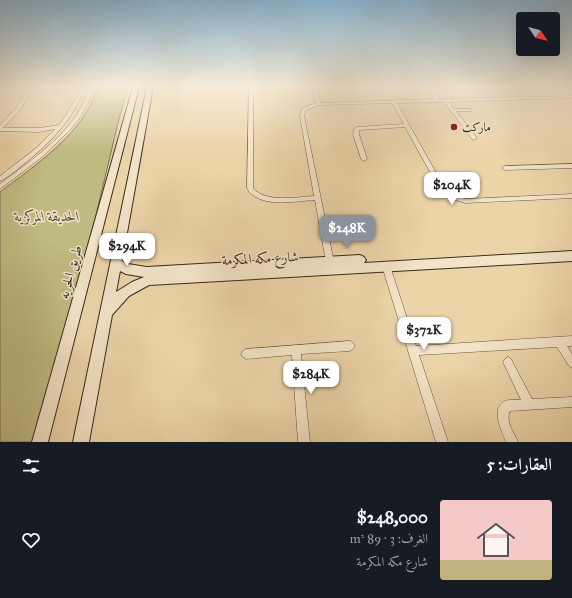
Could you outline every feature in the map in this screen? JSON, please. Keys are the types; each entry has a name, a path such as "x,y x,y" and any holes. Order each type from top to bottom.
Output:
{"main road":[{"name":"طريق الحريه","path":"40,442 130,108"},
{"path":"81,442 146,108"},
{"path":"129,113 145,112"},
{"name":"شارع مكه المكرمة","path":"116,263 126,269 140,272 189,273 386,266 572,249"},
{"name":"شارع مكه المكرمة","path":"106,313 117,298 141,283 149,280 189,273 330,262 572,256"}],"street":[{"path":"0,123 14,108"},
{"path":"0,128 14,115 19,108"},
{"path":"0,178 49,138 73,108"},
{"path":"0,187 47,148 69,126 82,108"},
{"path":"250,108 251,192 259,198 264,199 318,198"},
{"path":"307,108 302,112 302,116 330,262"},
{"path":"397,108 442,188 458,199 472,201 572,196"},
{"path":"451,108 474,138"},
{"path":"364,159 356,134 357,129 407,125"},
{"path":"0,128 39,130 59,127"},
{"path":"0,133 40,134 49,138"},
{"path":"505,168 572,166"},
{"path":"386,266 442,442"},
{"path":"413,351 572,341"},
{"path":"558,342 572,363"},
{"path":"246,354 350,346"},
{"path":"296,350 304,442"},
{"path":"508,362 529,405"},
{"path":"512,442 502,417 506,406 572,402"}],"lane":[{"path":"453,110 470,110"}],"green space":[{"name":"الحديقة المركزية","path":"89,108 122,108 84,265 36,442 0,442 0,192 58,146 83,118"}],"place":[{"name":"ماركت","path":"454,127"}]}
